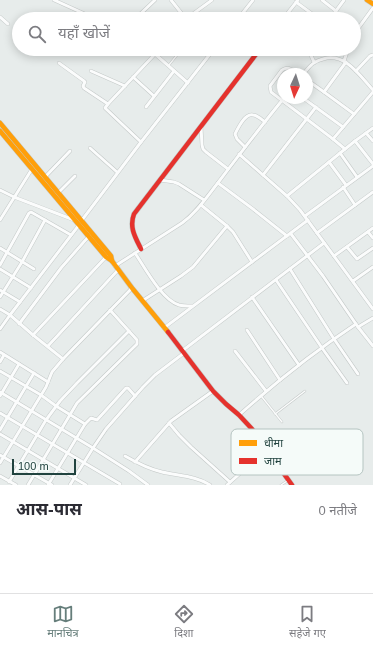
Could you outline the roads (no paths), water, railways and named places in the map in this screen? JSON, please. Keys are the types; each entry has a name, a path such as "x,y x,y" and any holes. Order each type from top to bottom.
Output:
{"street":[{"path":"54,0 81,12"},
{"path":"142,12 155,0"},
{"path":"171,0 179,12"},
{"path":"196,12 212,0"},
{"path":"246,0 250,4"},
{"path":"244,12 253,0"},
{"path":"322,0 336,11 344,0"},
{"path":"367,0 373,4"},
{"path":"288,12 297,1 310,12"},
{"path":"361,24 373,8"},
{"path":"0,17 8,24"},
{"path":"356,71 370,56 373,55"},
{"path":"141,142 105,110 105,107 153,56"},
{"path":"158,56 188,83"},
{"path":"0,329 117,172 208,56"},
{"path":"140,249 132,230 132,218 134,214 255,56"},
{"path":"311,56 314,62"},
{"path":"324,92 345,61 346,56"},
{"path":"308,68 314,62 326,58 332,57 345,61 356,71 373,91 332,139"},
{"path":"59,63 85,82 83,85 84,88 108,104"},
{"path":"92,71 125,86"},
{"path":"146,107 174,71"},
{"path":"134,77 154,96"},
{"path":"277,77 270,86 271,92 277,96"},
{"path":"313,84 354,114"},
{"path":"48,346 116,268 135,252 187,220 201,205 279,104"},
{"path":"289,104 345,149"},
{"path":"312,104 343,127"},
{"path":"263,175 316,107"},
{"path":"245,147 237,139 235,134 246,117 251,114 255,115 265,122"},
{"path":"0,123 58,193 88,236 106,257 112,261"},
{"path":"201,127 203,148 228,169"},
{"path":"287,196 373,128"},
{"path":"0,131 79,222 111,256 116,268 213,391 252,429"},
{"path":"366,133 373,141"},
{"path":"355,141 372,166 373,172"},
{"path":"90,148 117,172"},
{"path":"45,177 70,151"},
{"path":"340,153 357,177"},
{"path":"239,154 287,196 305,216 373,309"},
{"path":"329,162 345,186 355,205"},
{"path":"305,216 372,166"},
{"path":"0,220 32,169"},
{"path":"58,193 75,176"},
{"path":"160,180 179,184 204,200"},
{"path":"218,183 287,236"},
{"path":"0,190 14,197 79,222"},
{"path":"317,233 373,192"},
{"path":"201,205 233,232 252,262"},
{"path":"0,265 29,213 31,212 71,235"},
{"path":"0,297 2,291 22,262 45,220"},
{"path":"164,328 308,220"},
{"path":"142,301 193,268 227,226"},
{"path":"334,256 373,228"},
{"path":"368,232 373,238"},
{"path":"291,234 373,346"},
{"path":"19,324 61,268 88,236"},
{"path":"70,485 106,429 155,375 252,297 324,243"},
{"path":"347,247 357,259 373,248"},
{"path":"0,248 34,269"},
{"path":"135,252 164,295 171,301 192,306"},
{"path":"33,335 106,257"},
{"path":"353,281 373,267"},
{"path":"0,269 31,288"},
{"path":"290,269 358,374"},
{"path":"276,280 347,383"},
{"path":"0,463 32,411 52,372 132,288"},
{"path":"2,291 20,302"},
{"path":"252,297 299,365"},
{"path":"0,309 10,315 63,359"},
{"path":"28,485 77,404 138,344 137,340 110,310"},
{"path":"358,327 373,318"},
{"path":"239,415 299,365 356,324"},
{"path":"247,330 280,380"},
{"path":"9,482 56,406 129,331"},
{"path":"235,351 266,391"},
{"path":"0,352 48,382"},
{"path":"0,362 4,355"},
{"path":"19,364 1,394 77,438 148,485"},
{"path":"0,371 41,395 85,424"},
{"path":"0,430 34,374"},
{"path":"0,454 50,484 85,424 91,418 97,420 126,388 128,388 135,396"},
{"path":"135,462 166,425 213,391"},
{"path":"0,413 120,484"},
{"path":"169,423 228,484 238,475"},
{"path":"0,434 86,485"},
{"path":"125,456 135,462 155,470 200,479 210,485"},
{"path":"285,475 292,485"},
{"path":"0,476 16,485"}],"lane":[{"path":"169,65 176,56"},
{"path":"275,414 305,391"},
{"path":"261,396 282,422"},
{"path":"281,485 288,479"}]}
